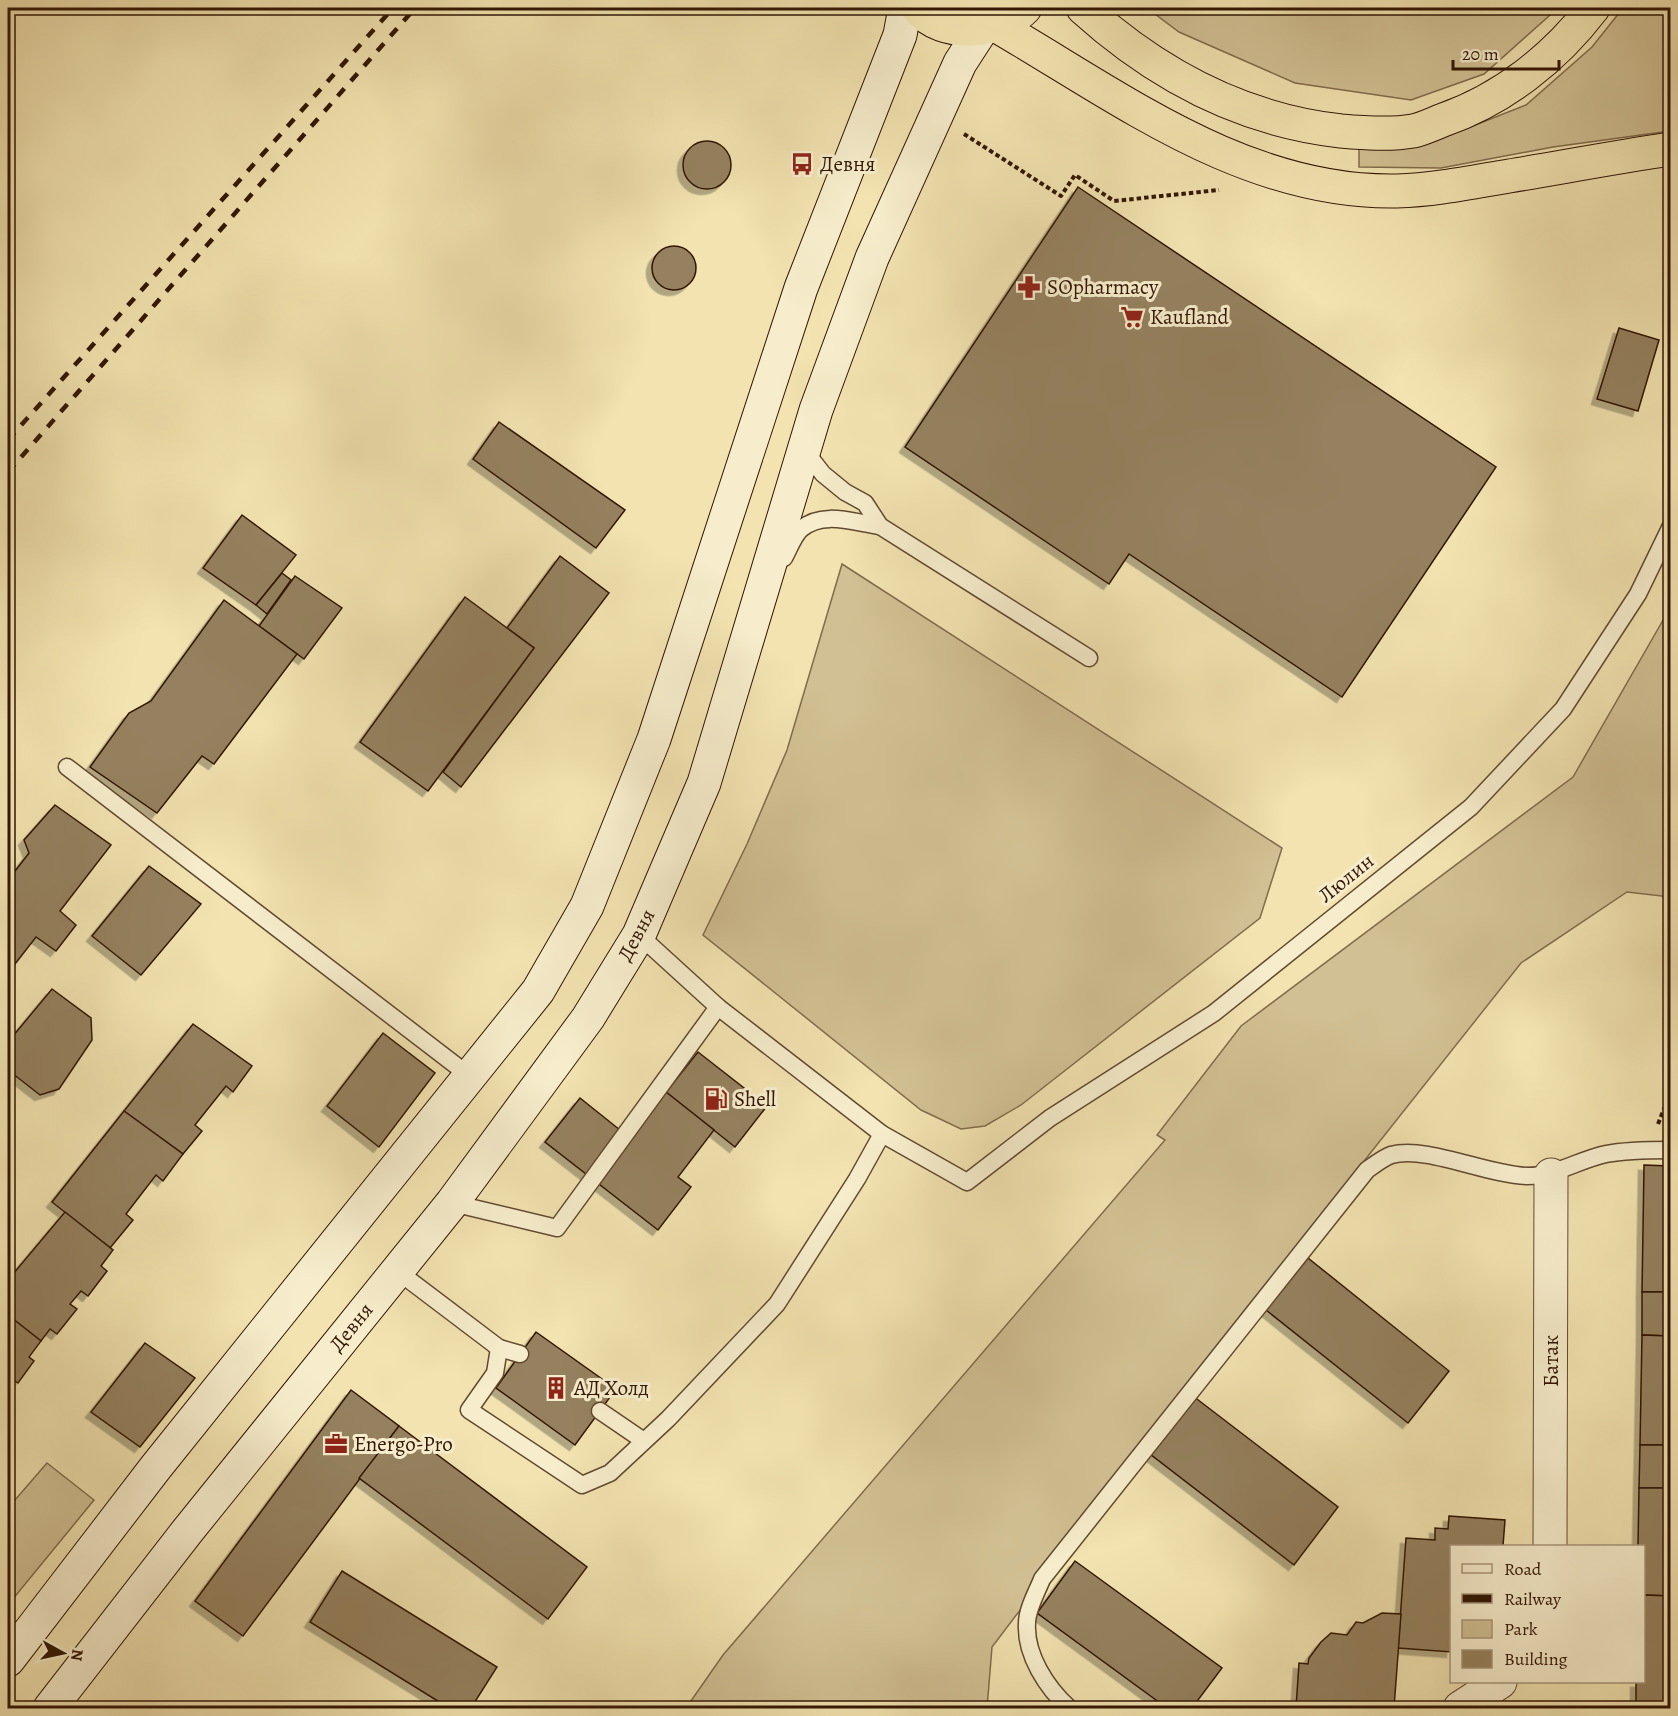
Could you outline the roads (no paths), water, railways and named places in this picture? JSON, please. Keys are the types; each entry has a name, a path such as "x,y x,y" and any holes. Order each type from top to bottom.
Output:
{"highway":[{"path":"904,9 958,28 989,27 1016,17 1025,8"},
{"path":"1083,8 1109,30 1180,80 1215,98 1255,114 1294,124 1366,133 1414,131 1490,100 1526,76 1550,55 1593,8"},
{"path":"989,27 1186,139 1253,166 1291,178 1324,184 1397,191 1448,186 1671,149"}],"main road":[{"path":"8,1660 162,1459 538,991 587,906 654,739 801,288 900,35 904,9"},
{"name":"Девня","path":"50,1708 189,1529 452,1203 588,1018 639,935 704,783 816,410 872,258 960,63 989,27"},
{"name":"Батак","path":"1550,1545 1551,1175"},
{"path":"1460,1708 1498,1683"}],"lane":[{"path":"805,451 823,474 845,492 865,503 880,526"},
{"path":"758,608 800,529 819,519 843,519 880,526 1089,658"},
{"name":"Люлин","path":"882,1134 967,1182 1050,1119 1214,1012 1472,807 1563,709 1638,594 1671,528"},
{"path":"67,767 471,1077"},
{"path":"499,1348 495,1373 469,1410 548,1465 582,1485 610,1473 777,1304 857,1179 882,1134 718,1007 639,935"},
{"path":"452,1203 557,1228 718,1007"},
{"path":"1069,1708 1055,1695 1033,1659 1026,1622 1042,1579 1367,1170 1390,1155 1420,1152 1456,1163 1508,1173 1551,1175 1604,1155 1671,1150"},
{"path":"396,1270 499,1348 520,1354"},
{"path":"600,1411 644,1441"}],"railway":[{"path":"8,440 393,8"},
{"path":"8,472 415,8"}],"place":[{"name":"Девня","path":"802,164"},
{"name":"SOpharmacy","path":"1029,287"},
{"name":"Kaufland","path":"1132,317"},
{"name":"Shell","path":"716,1099"},
{"name":"АД Холд","path":"556,1388"},
{"name":"Energo-Pro","path":"336,1444"}]}
